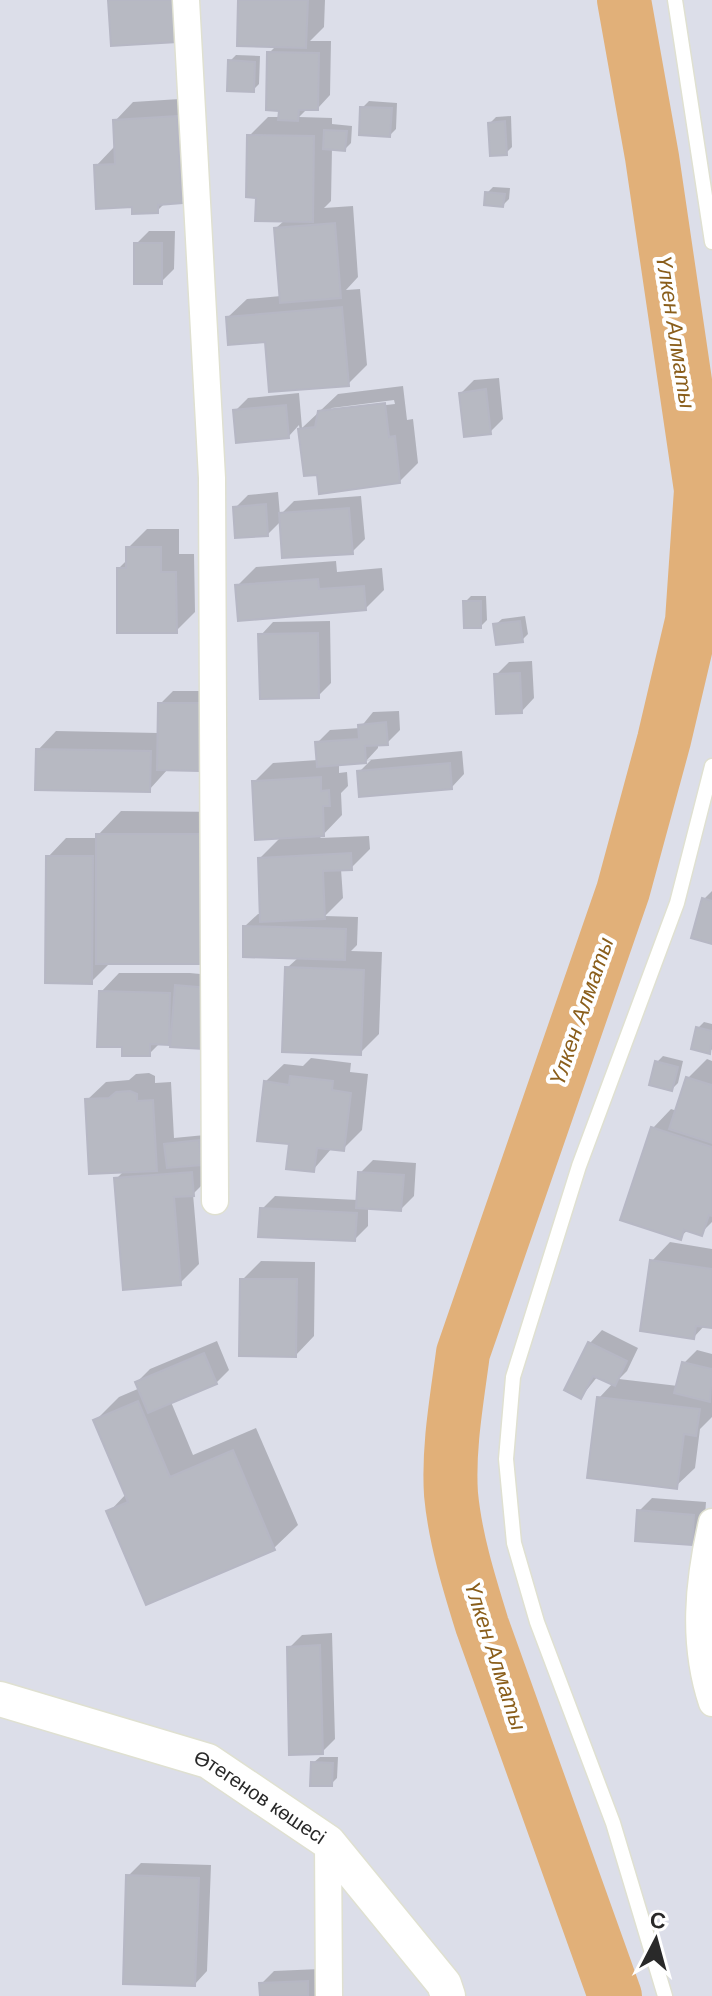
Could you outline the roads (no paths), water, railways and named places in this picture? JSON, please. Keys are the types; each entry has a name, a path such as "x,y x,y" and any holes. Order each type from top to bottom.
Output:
{"street":[{"path":"186,0 212,478 215,1201"},
{"path":"712,1522 703,1561 697,1623 703,1677 712,1703"},
{"name":"Өтегенов көшесі","path":"0,1699 208,1761 328,1842 444,1984 448,1996"},
{"path":"328,1842 329,1996"}],"lane":[{"path":"675,0 712,242"},
{"path":"665,1996 613,1823 537,1622 514,1543 506,1459 513,1377 579,1166 677,903 712,766"}],"waterway":[{"name":"Үлкен Алматы","path":"615,1996 482,1625 459,1544 450,1476 463,1353 623,891 692,621 701,490 652,157 624,0"}]}
